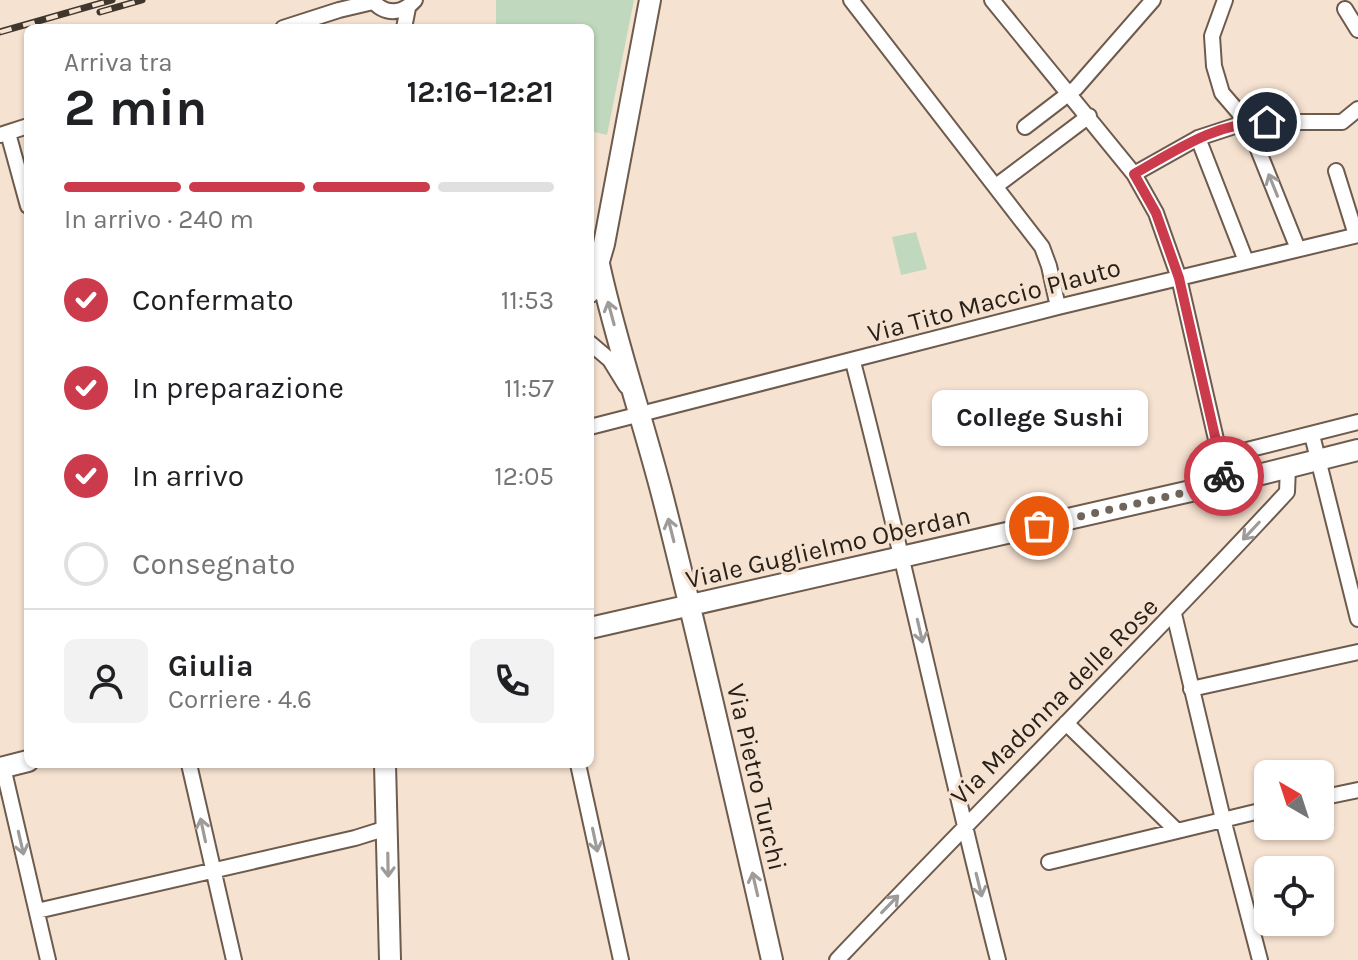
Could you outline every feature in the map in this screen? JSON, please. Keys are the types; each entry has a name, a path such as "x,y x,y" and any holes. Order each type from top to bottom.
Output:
{"main road":[{"path":"594,280 650,0"},
{"name":"Via Pietro Turchi","path":"599,264 610,314 642,414 690,606 772,960"},
{"name":"Viale Guglielmo Oberdan","path":"594,627 1358,450"},
{"path":"2,767 24,762"},
{"path":"385,768 390,960"}],"street":[{"path":"851,0 1042,247 1058,307"},
{"path":"992,0 1134,174 1156,213 1179,278 1226,483"},
{"path":"1225,0 1212,36 1214,66 1222,93 1247,122 1298,249"},
{"path":"294,24 345,5 372,1 384,11 405,14"},
{"path":"1025,127 1070,93 1145,3"},
{"path":"1358,20 1345,9 1358,30"},
{"path":"1134,174 1198,138 1247,122 1342,122 1358,109"},
{"path":"996,186 1089,116"},
{"path":"24,127 4,134 24,194"},
{"path":"1198,138 1246,261"},
{"path":"1336,171 1357,235"},
{"name":"Via Tito Maccio Plauto","path":"594,426 1058,307 1357,235"},
{"path":"594,346 610,360 642,414"},
{"path":"853,362 998,960"},
{"path":"1243,451 1358,422"},
{"path":"1312,435 1358,619"},
{"name":"Via Madonna delle Rose","path":"837,960 964,826 1174,614 1287,492 1288,467"},
{"path":"1174,614 1260,960"},
{"path":"1191,689 1358,652"},
{"path":"1066,723 1176,830"},
{"path":"2,767 48,960"},
{"path":"190,768 234,960"},
{"path":"579,768 621,960"},
{"path":"1334,795 1358,790"},
{"path":"1049,862 1254,812"},
{"path":"37,911 212,872 387,828"}],"green space":[{"path":"496,0 634,0 607,135 594,132 594,24 496,24"},
{"path":"916,232 927,269 901,275 892,237"}],"railway":[{"path":"28,24 112,0"},
{"path":"100,12 142,0"},
{"path":"0,32 24,25"}],"way so far":[{"path":"1039,526 1226,483 1224,476"}],"place":[{"name":"College Sushi","path":"1039,526"}],"route":[{"path":"1224,476 1179,278 1156,213 1134,174 1198,138 1247,122 1267,122"}]}
